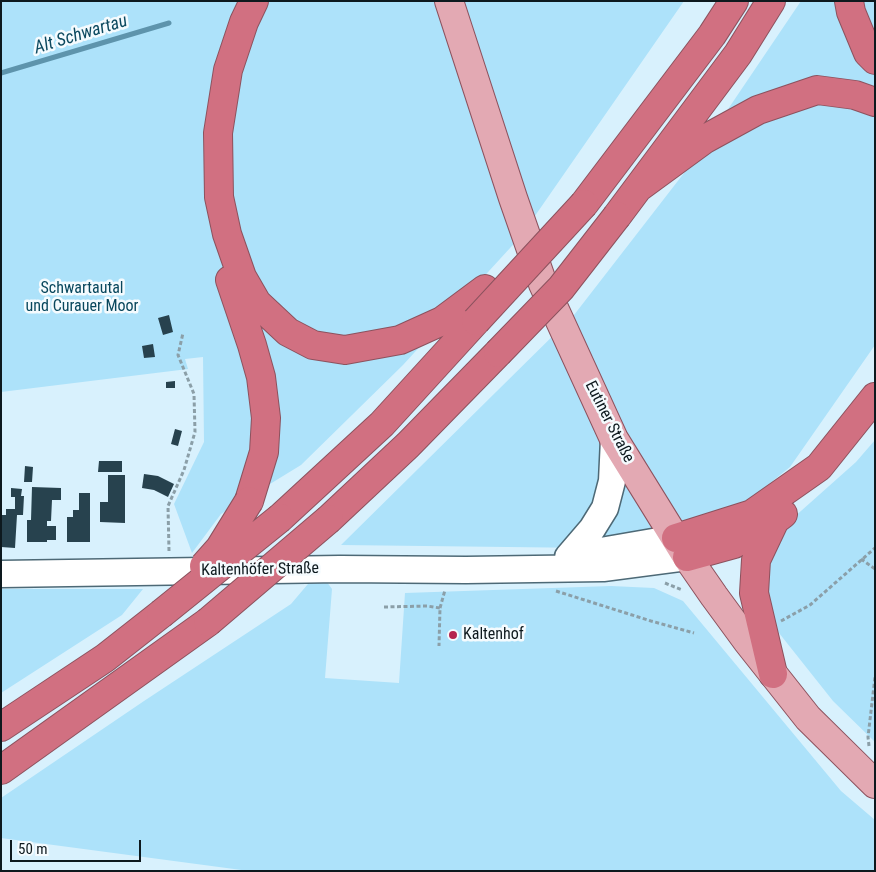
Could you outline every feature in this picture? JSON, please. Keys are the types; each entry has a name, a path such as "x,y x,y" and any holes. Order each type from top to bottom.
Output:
{"highway":[{"path":"162,614 220,548 248,501 264,452 266,418 261,377 214,226 208,181 208,124 220,60 242,1"},
{"path":"254,1 244,22 228,70 218,132 219,196 227,234 242,277 257,303 288,332 313,345 345,350 400,340 442,321 485,290 626,149 712,35 734,1"},
{"path":"1,770 208,622 329,519 408,445 561,288 738,54 772,1"},
{"path":"849,1 851,12 868,53 875,60"},
{"path":"638,188 705,139 758,110 817,90 856,95 875,102"},
{"path":"1,727 104,658 162,614 280,518 382,424 476,321 577,200"},
{"path":"682,547 752,514 819,467 875,397"},
{"path":"682,547 734,544 776,520 825,477 875,423"},
{"path":"773,674 754,593 756,560 776,520"}],"main road":[{"name":"Eutiner Straße","path":"449,1 512,198 543,284 614,439 714,596 747,642 808,718 875,784"}],"street":[{"path":"568,556 592,529 604,508 612,481 614,439"},
{"name":"Kaltenhöfer Straße","path":"519,569 568,556 682,547"},
{"name":"Kaltenhöfer Straße","path":"1,574 340,569 603,568 682,547"}],"path":[{"path":"170,571 168,506 184,470 195,432 194,394 178,355 183,333"},
{"path":"779,623 810,605 875,548"},
{"path":"862,560 875,569"},
{"path":"657,579 683,590"},
{"path":"439,646 440,608 445,589"},
{"path":"554,591 694,633"},
{"path":"384,607 427,606 440,608"},
{"path":"870,754 868,737 875,677"}],"green space":[{"name":"Schwartautal und Curauer Moor","path":"1,1 684,1 521,236 403,365 301,465 221,514 192,553 174,504 204,442 203,357 185,359 188,369 1,392"},
{"path":"801,1 875,1 875,345 790,467 738,509 591,548 341,545 574,315 691,164"},
{"path":"875,440 875,742 833,701 779,633 761,598 774,535 856,462"},
{"path":"319,571 332,589 325,678 399,683 405,593 611,586 654,588 683,601 841,791 875,820 875,871 249,871 1,838 1,798 291,604"},
{"path":"1,589 143,589 122,615 1,693"}],"building":[{"path":"169,315 173,332 163,335 158,318"},
{"path":"153,344 155,357 144,358 142,346"},
{"path":"175,381 175,388 166,388 166,382"},
{"path":"175,429 182,431 178,446 171,444"},
{"path":"99,461 122,461 122,472 98,472"},
{"path":"25,466 33,467 32,482 24,482"},
{"path":"144,474 158,476 174,484 168,497 154,490 142,488"},
{"path":"108,475 125,475 125,523 100,522 100,502 108,502"},
{"path":"32,487 61,488 61,500 52,500 51,521 47,521 47,526 56,526 56,540 27,542 27,520 31,520"},
{"path":"11,488 22,489 21,496 24,496 23,515 17,515 15,548 1,547 1,515 6,515 6,509 15,509 15,497 11,497"},
{"path":"79,493 90,493 90,542 67,542 67,517 73,517 73,510 79,510"}],"waterway":[{"name":"Alt Schwartau","path":"1,73 169,23"}],"place":[{"name":"Kaltenhof","path":"453,635"}]}
